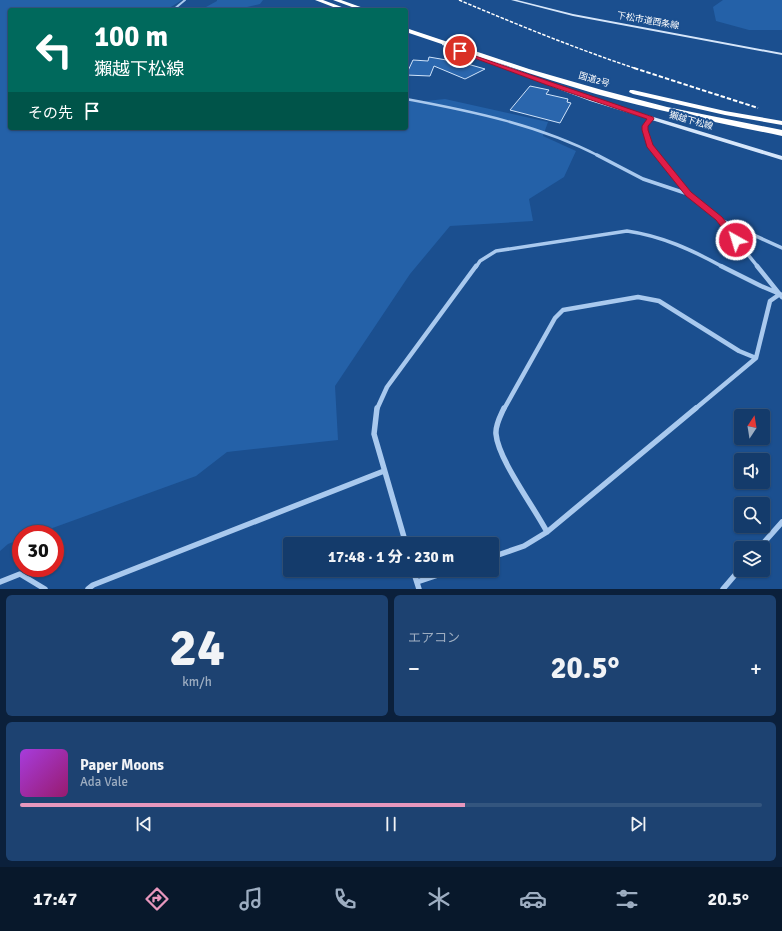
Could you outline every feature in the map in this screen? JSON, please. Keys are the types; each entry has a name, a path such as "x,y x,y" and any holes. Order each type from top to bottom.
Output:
{"highway":[{"path":"318,0 341,8"},
{"path":"336,0 360,8"},
{"name":"国道2号","path":"408,24 544,68 620,90 725,113 782,123"},
{"name":"国道2号","path":"408,31 534,73 599,92 691,115 782,133"}],"main road":[{"name":"下松市道西条線","path":"513,0 573,15 782,54"},
{"name":"獺越下松線","path":"416,33 549,84 651,119 782,158"}],"street":[{"path":"175,8 185,0"},
{"path":"408,99 483,114 548,133 585,149 619,167 675,191 688,194"},
{"path":"651,119 645,126 650,145 688,194 719,219 781,296"},
{"path":"719,219 782,248"},
{"path":"404,537 374,434 376,408 387,387 480,261 496,251 516,247 627,231 644,232 667,239 781,296"},
{"path":"499,555 524,546 547,532 756,358 770,301 781,296"},
{"path":"547,532 508,465 496,432 502,412 555,318 563,310 638,297 659,301 739,351 756,358"},
{"path":"88,589 92,585 384,471"},
{"path":"765,541 782,522"},
{"path":"0,582 20,574 45,589"},
{"path":"722,589 734,576"},
{"path":"418,586 438,577"}],"shaded area":[{"path":"0,0 182,0 169,8 8,8 8,130 408,130 408,100 416,102 445,99 548,122 543,136 576,151 564,177 529,199 533,221 450,226 410,274 335,386 338,440 227,452 196,476 61,525 12,525 12,542 0,551"},
{"path":"263,0 260,4 240,8 206,7 217,1"},
{"path":"723,0 782,0 782,30 749,30 716,21 713,7"}],"building":[{"path":"429,57 464,63 485,69 465,79 434,66 430,76 408,75 408,71 413,60 428,61"},
{"path":"530,86 549,90 546,94 568,99 567,102 571,103 560,123 510,110"}],"railway":[{"path":"459,0 503,19 636,69"},
{"path":"636,69 758,108"}],"route":[{"path":"460,51 592,100 651,119 645,126 650,145 672,176 688,194 719,219 736,240"}]}
